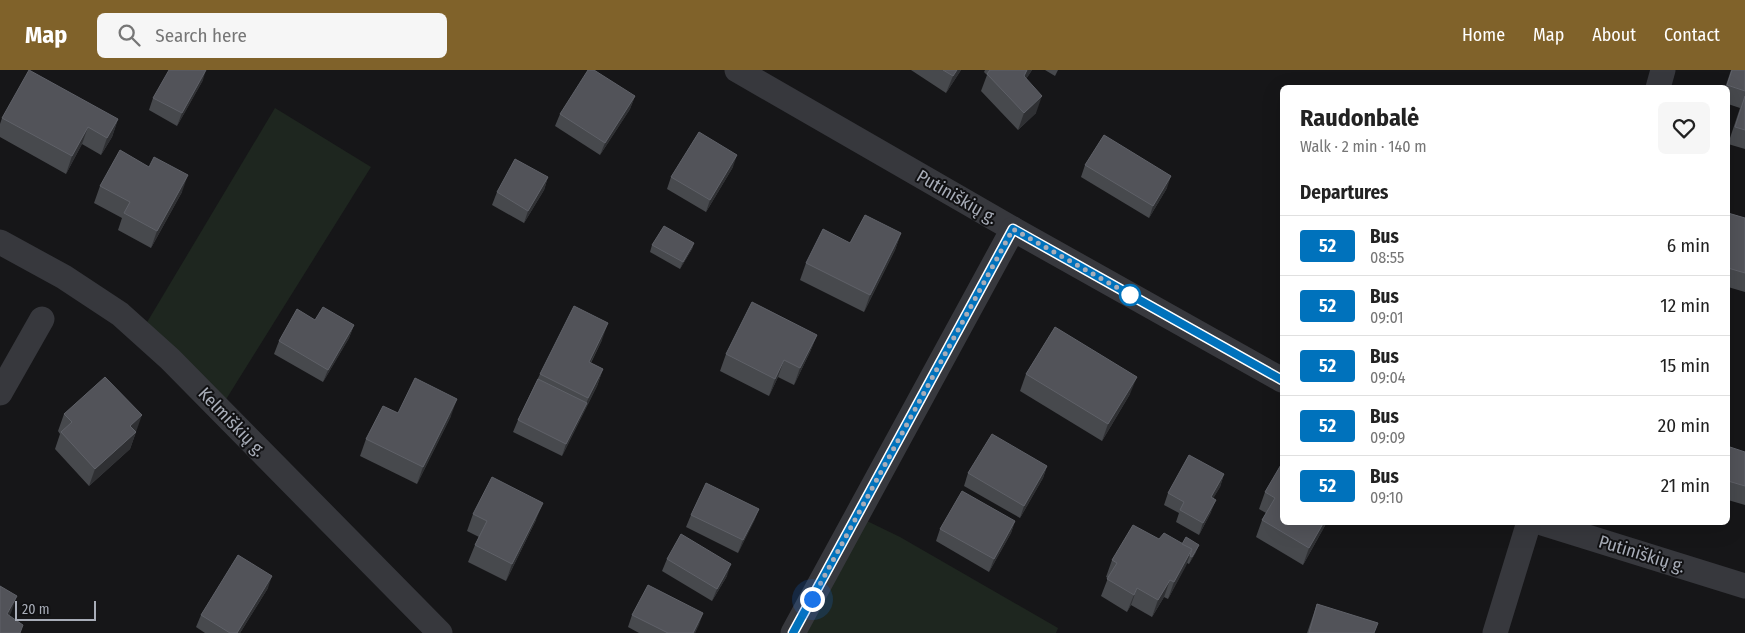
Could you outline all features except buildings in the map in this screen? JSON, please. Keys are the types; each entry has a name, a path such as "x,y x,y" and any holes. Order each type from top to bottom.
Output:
{"street":[{"name":"Putiniškių g.","path":"737,70 1013,229 1280,379"},
{"path":"1659,85 1663,70"},
{"path":"793,633 1013,229"},
{"name":"Kelmiškių g.","path":"0,242 64,278 120,314 170,359 440,633"},
{"path":"0,393 42,319"},
{"path":"1495,633 1528,525"},
{"name":"Putiniškių g.","path":"1549,525 1745,586"}],"shaded area":[{"path":"275,108 371,167 225,401 146,324"},
{"path":"867,521 900,537 1058,628 1056,633 806,633"}],"bus line":[{"name":"52","path":"793,633 1013,229 1280,379"}],"route":[{"path":"812,599 1013,229 1132,296 1130,295"}]}
